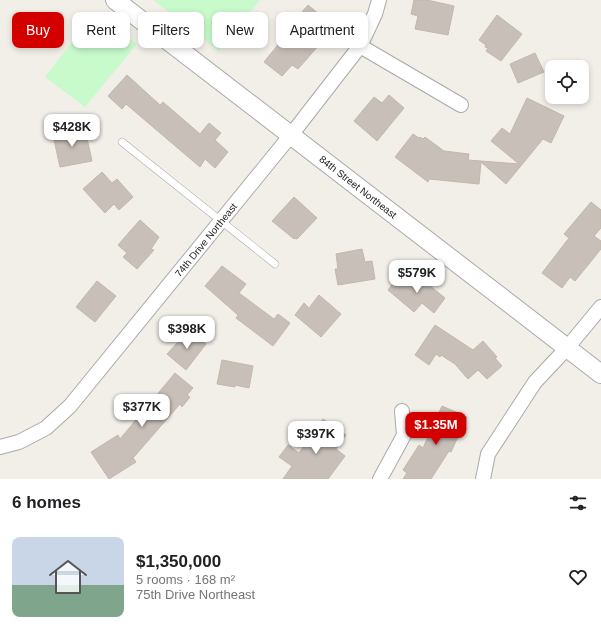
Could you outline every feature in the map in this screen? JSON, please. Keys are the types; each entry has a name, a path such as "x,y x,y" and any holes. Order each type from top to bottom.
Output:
{"street":[{"name":"84th Street Northeast","path":"115,0 601,374"},
{"name":"74th Drive Northeast","path":"368,29 375,14 379,0"},
{"name":"74th Drive Northeast","path":"0,447 19,442 46,428 70,406 291,135 358,48"},
{"path":"363,48 461,105"},
{"path":"483,479 488,454 534,382 567,348 601,307"},
{"path":"380,479 404,435 402,411"}],"lane":[{"path":"122,142 274,264"}],"green space":[{"path":"153,0 260,0 250,12 212,12 212,46 204,39 204,12 169,12"},
{"path":"130,39 137,44 85,107 45,77 72,42 72,48 130,48"}],"building":[{"path":"414,0 427,0 454,6 448,35 415,29 418,16 411,14"},
{"path":"308,5 316,12 302,12"},
{"path":"497,15 522,34 501,61 486,51 488,48 485,47 486,45 479,40"},
{"path":"276,47 316,48 298,69 292,65 282,76 264,62"},
{"path":"535,53 544,72 518,83 510,64"},
{"path":"127,75 160,105 163,102 200,134 209,123 221,133 215,140 228,152 215,168 205,159 200,167 126,104 122,109 108,96"},
{"path":"389,95 404,108 377,141 354,121 374,97 382,103"},
{"path":"527,98 564,116 551,143 543,139 506,184 481,162 479,184 429,179 428,182 395,157 413,134 423,139 425,137 444,151 469,154 468,160 519,164 491,141 502,128 510,134"},
{"path":"85,129 92,161 60,167 53,135"},
{"path":"102,172 112,183 117,179 133,197 119,210 114,204 105,213 83,189"},
{"path":"294,197 317,218 297,239 294,239 272,221"},
{"path":"591,202 601,210 601,228 594,236 601,241 601,249 575,281 570,277 562,288 542,273 569,238 564,234"},
{"path":"140,220 159,237 151,249 154,250 137,269 123,257 127,253 118,245"},
{"path":"362,249 365,262 372,261 375,279 338,285 335,269 338,269 336,254"},
{"path":"222,266 246,284 239,293 274,319 278,314 290,323 273,346 236,318 238,315 205,286"},
{"path":"413,272 445,298 434,313 422,303 414,312 388,290 397,278 404,284"},
{"path":"97,281 116,296 95,322 76,307"},
{"path":"319,295 341,314 321,337 295,315 304,303 309,308"},
{"path":"435,325 473,350 483,341 497,357 495,358 502,366 487,379 478,370 468,379 455,364 441,355 440,357 436,354 429,365 415,355"},
{"path":"189,330 206,344 186,370 167,354"},
{"path":"222,360 253,366 249,388 235,385 235,387 217,384"},
{"path":"175,373 193,388 187,395 190,397 182,407 180,404 133,458 136,462 109,479 91,452 118,435 120,439"},
{"path":"442,406 467,417 451,452 449,451 431,479 403,479 407,473 403,470 419,445 423,448"},
{"path":"323,419 346,435 336,449 345,456 328,479 283,479 292,466 279,457 288,445 299,453"}]}
